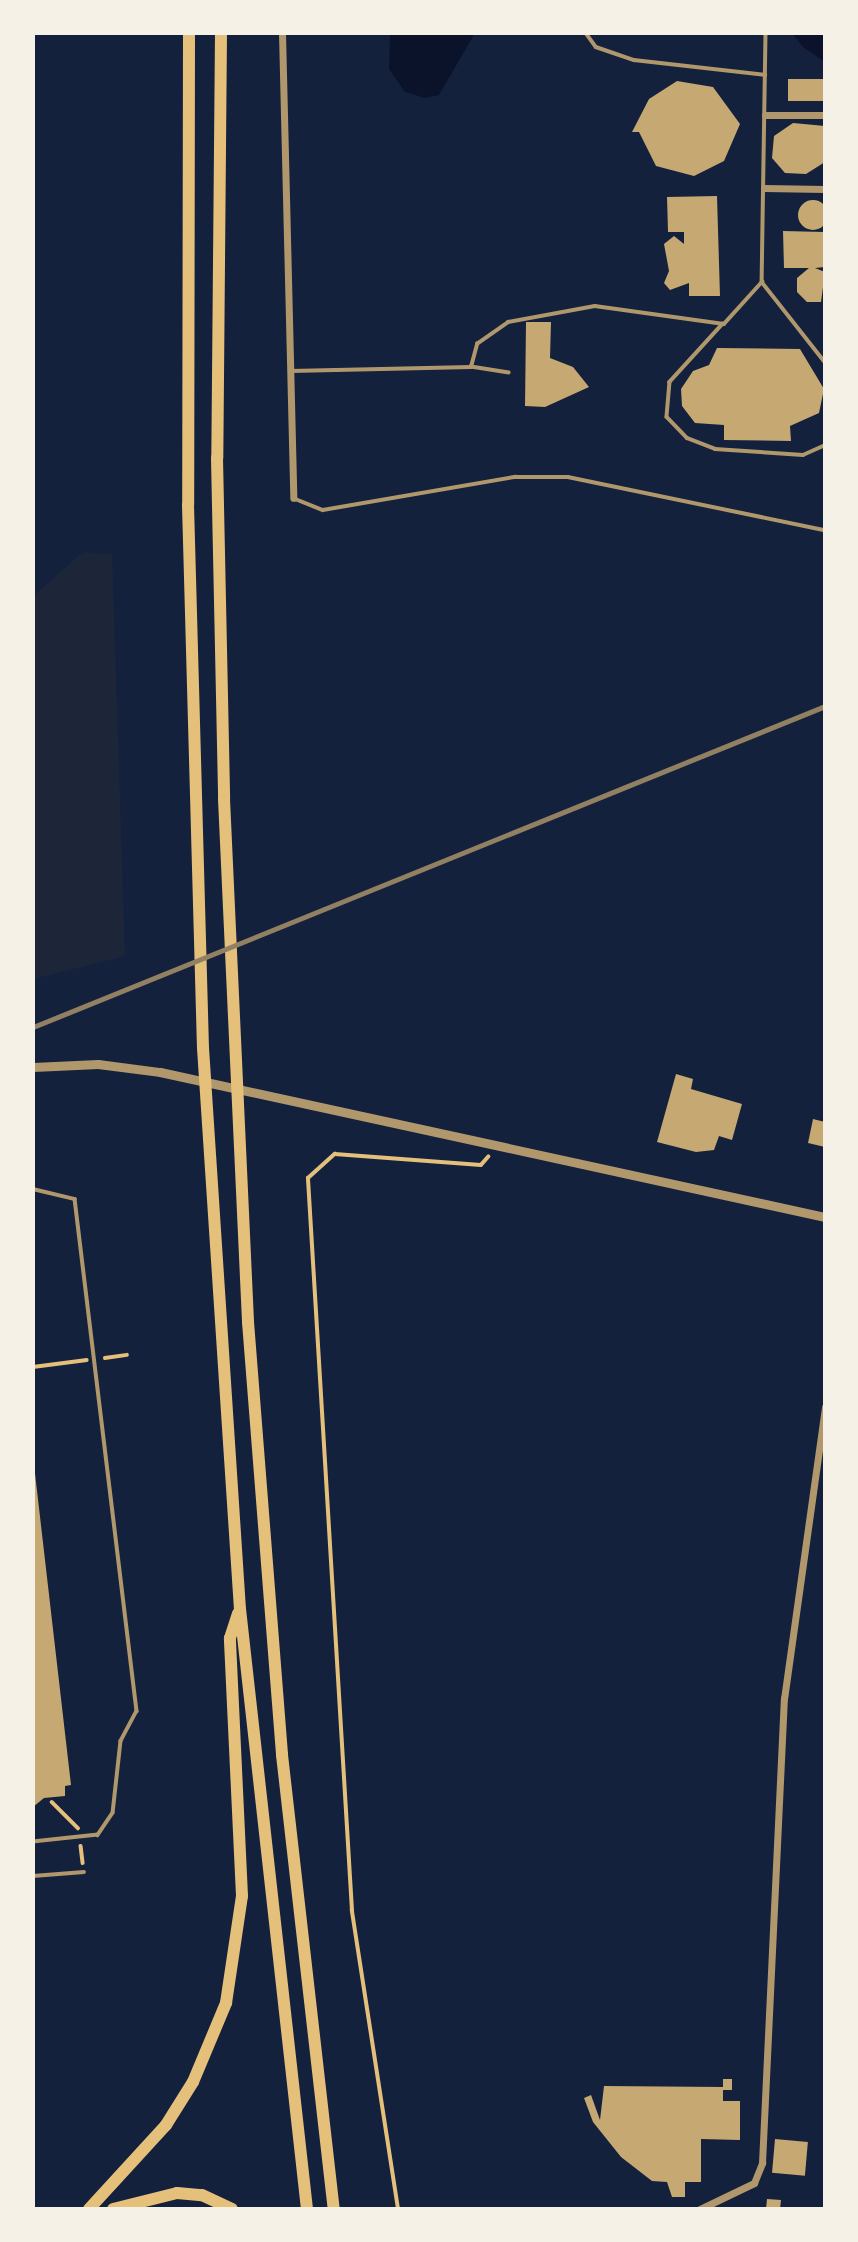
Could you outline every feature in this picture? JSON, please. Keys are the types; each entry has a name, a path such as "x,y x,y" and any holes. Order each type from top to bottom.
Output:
{"highway":[{"path":"190,33 187,436 196,885 240,1609 307,2209"},
{"path":"220,33 219,570 242,1198 282,1755 334,2209"},
{"path":"89,2209 166,2125 193,2082 226,2003 242,1896 230,1638 240,1609"},
{"path":"113,2209 177,2193 232,2209"}],"street":[{"path":"282,33 287,371 293,498"},
{"path":"765,115 825,115"},
{"path":"764,188 825,189"},
{"path":"33,1066 98,1064 160,1072 290,1104 825,1217"},
{"path":"700,2209 754,2183 762,2163 784,1699 825,1408"}],"lane":[{"path":"586,33 596,47 634,60 765,75"},
{"path":"766,33 762,282 825,362"},
{"path":"762,282 670,382 667,416 687,438 715,449 803,455 825,445"},
{"path":"471,367 477,344 508,322 555,310 652,309 724,324"},
{"path":"287,371 471,367 509,373"},
{"path":"293,498 323,510 515,477 568,477 825,530"},
{"path":"33,1189 75,1199 97,1359 137,1712 121,1741 113,1813 98,1835 33,1842"},
{"path":"33,1876 84,1872"}],"path":[{"path":"398,2209 352,1910 308,1178 335,1154 481,1165 496,1147"},
{"path":"33,1367 127,1355"}],"shaded area":[{"path":"390,33 475,33 439,95 425,98 405,92 389,69"},
{"path":"792,33 825,33 825,62 803,47"},
{"path":"83,552 112,554 125,956 33,979 33,596"}],"building":[{"path":"788,79 825,79 825,101 788,101"},
{"path":"677,81 713,87 740,124 724,161 694,176 656,166 639,132 632,132 649,99"},
{"path":"793,123 825,126 825,162 806,174 785,173 772,158 774,136"},
{"path":"717,196 720,296 689,296 689,283 670,290 664,283 669,271 664,244 674,236 684,244 684,232 668,232 667,197"},
{"path":"813,200 823,205 828,215 823,225 813,230 803,225 798,215 803,205"},
{"path":"783,231 824,232 825,267 815,268 825,272 821,302 807,302 797,292 797,278 809,268 784,268"},
{"path":"526,322 551,322 550,358 573,367 589,387 545,407 525,406"},
{"path":"717,348 800,349 824,389 819,413 790,426 791,441 724,440 724,425 695,423 682,406 681,389 693,371 709,365"},
{"path":"676,1074 693,1079 691,1089 742,1104 732,1140 719,1136 714,1150 696,1152 657,1142"},
{"path":"813,1119 825,1122 825,1147 808,1143"},
{"path":"33,1456 71,1785 65,1786 65,1796 44,1798 33,1807"},
{"path":"723,2079 732,2079 732,2090 723,2090 723,2101 740,2101 740,2140 701,2139 701,2182 685,2182 685,2197 672,2197 667,2182 652,2181 621,2157 593,2122 584,2098 591,2095 600,2120 604,2086 723,2087"},
{"path":"775,2139 808,2142 805,2176 772,2173"},
{"path":"767,2199 781,2200 780,2209 766,2209"}],"railway":[{"path":"33,1027 825,706"}]}
